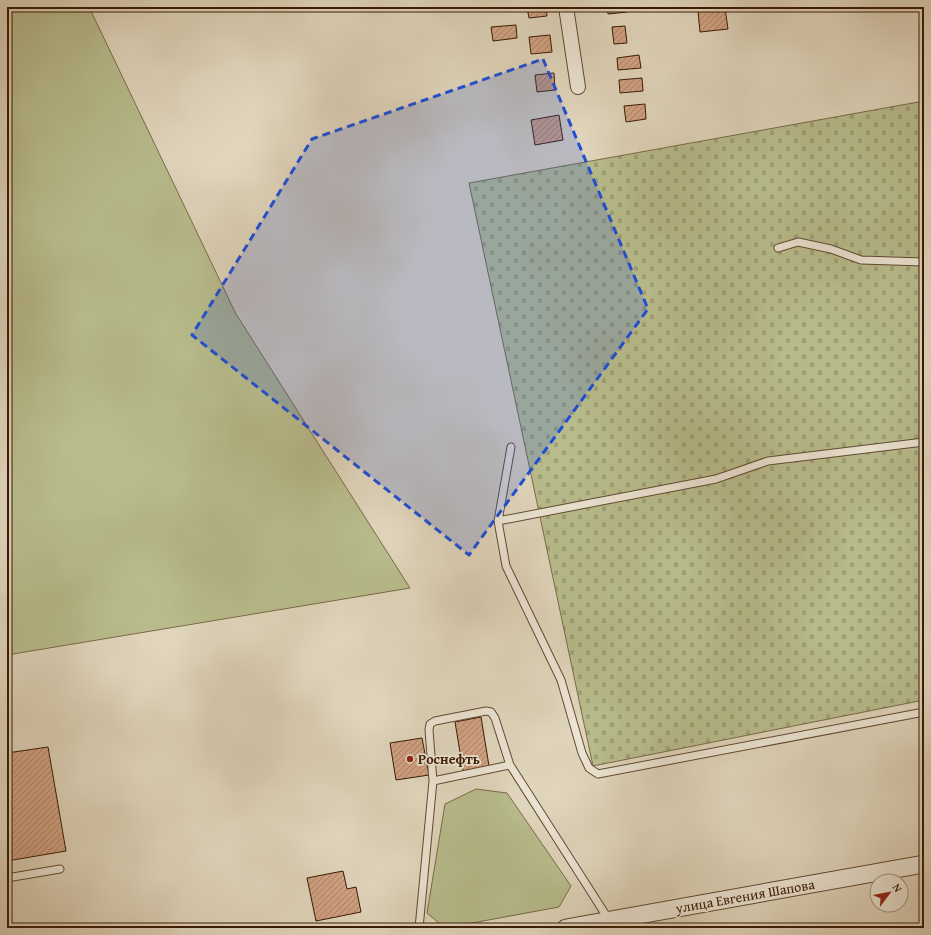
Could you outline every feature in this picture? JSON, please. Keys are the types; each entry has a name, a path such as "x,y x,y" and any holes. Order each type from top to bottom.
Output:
{"street":[{"path":"566,7 578,87"},
{"name":"улица Евгения Шапова","path":"566,928 924,864"}],"lane":[{"path":"778,248 798,242 831,249 861,260 924,262"},
{"path":"498,521 716,479 768,461 924,442"},
{"path":"511,447 498,521 506,566 561,680 582,753 589,768 598,774 924,712"},
{"path":"419,928 433,781 429,730 430,724 435,721 486,711 491,712 496,718 510,765 609,920"},
{"path":"433,781 510,765"},
{"path":"7,878 60,869"}],"highlighted area":[{"path":"543,59 648,309 469,555 192,335 312,139"}],"green space":[{"path":"7,7 89,7 236,314 410,588 7,655"},
{"path":"924,101 924,700 593,766 469,183"},
{"path":"476,789 507,793 571,886 559,907 445,928 427,913 445,804"}],"building":[{"path":"527,7 546,7 547,16 529,18"},
{"path":"607,7 627,7 627,12 608,14"},
{"path":"725,8 728,29 700,32 698,11"},
{"path":"516,25 517,38 493,41 491,27"},
{"path":"625,26 627,43 614,44 612,27"},
{"path":"550,35 552,52 531,54 529,37"},
{"path":"639,55 641,68 618,70 617,58"},
{"path":"554,73 555,90 537,92 535,75"},
{"path":"642,78 643,91 620,93 619,80"},
{"path":"645,104 646,119 626,122 624,106"},
{"path":"559,115 563,140 535,145 531,120"},
{"path":"481,717 490,772 464,776 455,722"},
{"name":"Роснефть","path":"422,738 429,775 396,780 390,743"},
{"path":"48,747 66,851 7,861 7,753"},
{"path":"343,871 347,889 356,887 361,912 316,921 307,878"}],"place":[{"name":"Роснефть","path":"410,759"}]}
